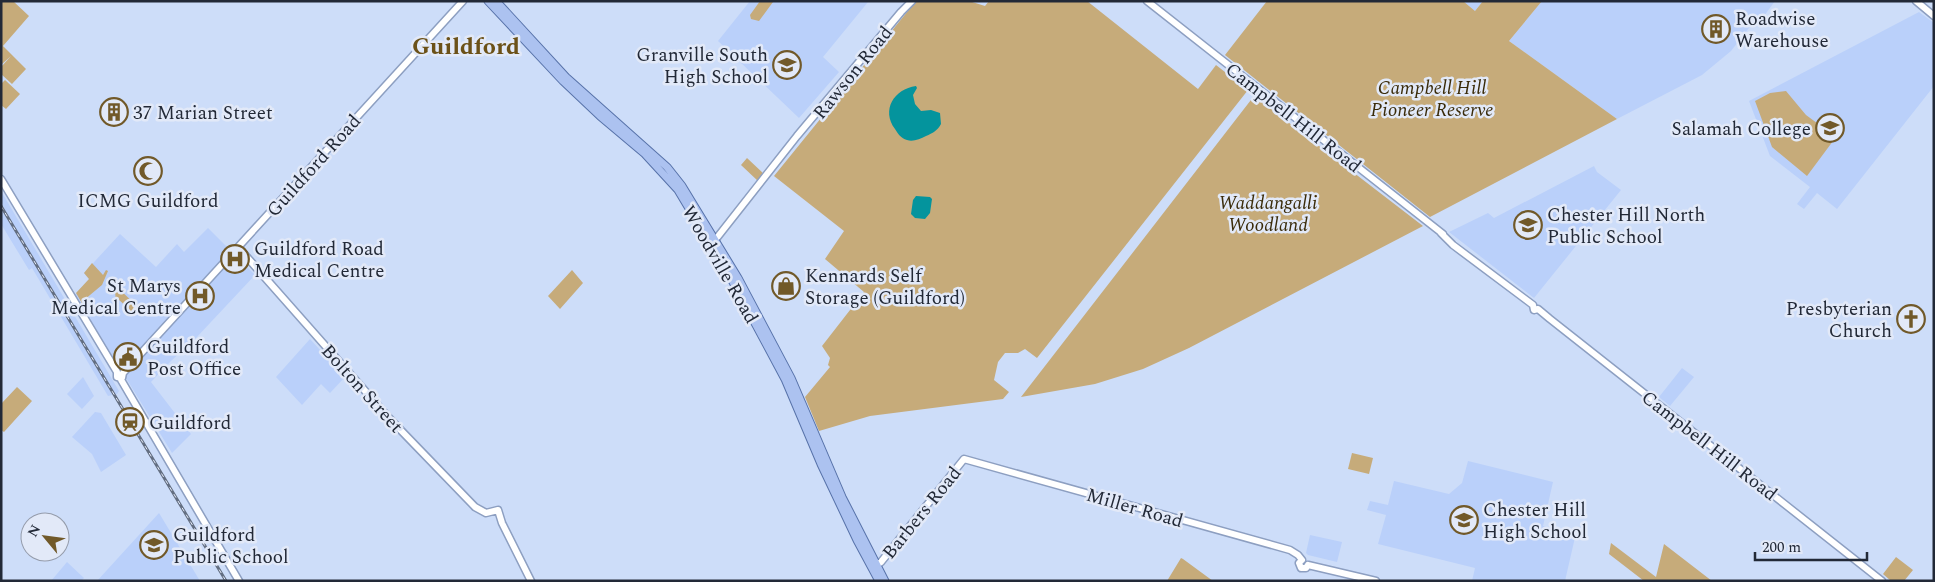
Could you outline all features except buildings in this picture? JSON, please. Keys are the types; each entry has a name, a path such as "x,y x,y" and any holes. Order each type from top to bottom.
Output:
{"main road":[{"name":"Woodville Road","path":"488,1 563,81 663,172 678,190 738,278 791,378 809,428 857,540 879,581"},
{"name":"Woodville Road","path":"496,1 566,77 667,167 686,193 713,243"},
{"name":"Woodville Road","path":"816,444 885,581"}],"street":[{"name":"Guildford Road","path":"120,374 463,1"},
{"name":"Rawson Road","path":"713,243 910,1"},
{"name":"Campbell Hill Road","path":"1147,1 1439,231 1453,245 1535,307 1882,581"},
{"path":"1916,1 1934,16"},
{"path":"1,179 120,374 239,581"},
{"name":"Bolton Street","path":"238,247 389,418 475,506 486,513 498,510 531,581"},
{"name":"Barbers Road","path":"877,565 964,459"},
{"name":"Miller Road","path":"964,459 1290,550 1302,560 1299,563 1301,568 1304,569 1308,565 1376,581"}],"shaded area":[{"name":"Granville South High School","path":"750,1 868,2 823,57 839,72 799,118 718,41"},
{"path":"1463,1 1483,1 1475,11"},
{"path":"1542,1 1775,1 1756,27 1752,24 1731,51 1702,75 1617,119 1509,41"},
{"name":"Salamah College","path":"1919,12 1934,23 1934,86 1837,209 1817,193 1804,209 1797,204 1810,187 1770,156 1749,101"},
{"path":"916,86 917,88 913,95 915,104 921,111 931,110 940,113 941,124 931,134 909,141 901,137 891,122 889,115 892,101 896,96 901,91"},
{"name":"Chester Hill North Public School","path":"1594,166 1597,172 1621,190 1534,298 1449,232 1488,213 1494,218"},
{"path":"1,191 119,391 117,394 108,396 32,268 29,270 1,224"},
{"path":"916,196 930,197 932,199 930,213 925,219 915,218 911,214 913,200"},
{"path":"208,228 255,275 196,338 151,382 191,434 172,453 75,295 89,279 84,273 120,234 156,267 177,244 184,252"},
{"path":"310,339 345,377 330,393 321,384 302,405 276,377"},
{"path":"1682,368 1694,377 1670,406 1659,397"},
{"path":"83,377 94,396 82,409 67,394"},
{"path":"95,412 101,413 126,455 101,472 92,454 72,437"},
{"name":"Chester Hill High School","path":"1468,461 1553,482 1543,526 1576,533 1565,581 1472,581 1475,568 1378,544 1386,515 1367,510 1370,501 1388,505 1394,481 1449,494 1462,483"},
{"name":"Guildford Public School","path":"159,513 200,581 97,581"},
{"path":"1310,535 1342,542 1337,562 1306,553"},
{"path":"67,562 84,578 81,581 51,581"}],"green space":[{"path":"1,1 13,1 29,16 3,46 26,69 12,84 1,74 1,67 11,56 1,65"},
{"path":"760,1 773,2 759,21 751,19 750,15"},
{"path":"916,1 969,1 985,6 989,1 1087,1 1198,89 1216,65 1248,90 1037,358 1025,349 1018,353 1005,353 998,362 994,380 1009,392 1003,399 870,416 819,431 805,397 830,367 828,365 830,358 822,346 864,292 825,259 844,231 774,176"},
{"name":"Campbell Hill Pioneer Reserve","path":"1267,1 1463,1 1475,11 1483,1 1542,1 1509,41 1617,119 1430,217 1225,55"},
{"path":"5,80 20,94 6,109 1,105 1,84"},
{"path":"1786,91 1806,115 1836,137 1807,176 1772,147 1755,101 1770,93"},
{"name":"Waddangalli Woodland","path":"1254,96 1423,226 1189,348 1143,369 1095,384 1021,397"},
{"path":"747,158 765,175 759,182 741,165"},
{"path":"92,263 103,275 106,270 108,271 102,285 84,300 86,302 83,305 76,293 89,279 84,273"},
{"path":"572,270 583,283 560,309 548,296"},
{"path":"117,287 137,306 130,313 130,310 118,299 116,301 115,292"},
{"path":"17,387 32,401 4,432 1,430 1,404"},
{"path":"1352,453 1373,458 1369,474 1348,469"},
{"path":"1611,543 1656,577 1664,544 1712,581 1644,581 1609,554"},
{"path":"1896,557 1913,570 1904,581 1891,581 1883,574"},
{"path":"1181,558 1183,559 1213,581 1167,581"}],"railway":[{"path":"1,206 226,581"}],"place":[{"name":"Roadwise Warehouse","path":"1716,29"},
{"name":"Granville South High School","path":"787,65"},
{"name":"37 Marian Street","path":"114,112"},
{"name":"Salamah College","path":"1830,128"},
{"name":"ICMG Guildford","path":"148,171"},
{"name":"Chester Hill North Public School","path":"1528,225"},
{"name":"Guildford Road Medical Centre","path":"235,259"},
{"name":"Kennards Self Storage (Guildford)","path":"786,286"},
{"name":"St Marys Medical Centre","path":"200,296"},
{"name":"Presbyterian Church","path":"1911,319"},
{"name":"Guildford Post Office","path":"128,357"},
{"name":"Guildford","path":"130,422"},
{"name":"Chester Hill High School","path":"1464,520"},
{"name":"Guildford Public School","path":"154,545"}],"district":[{"name":"Guildford","path":"466,46"}]}
